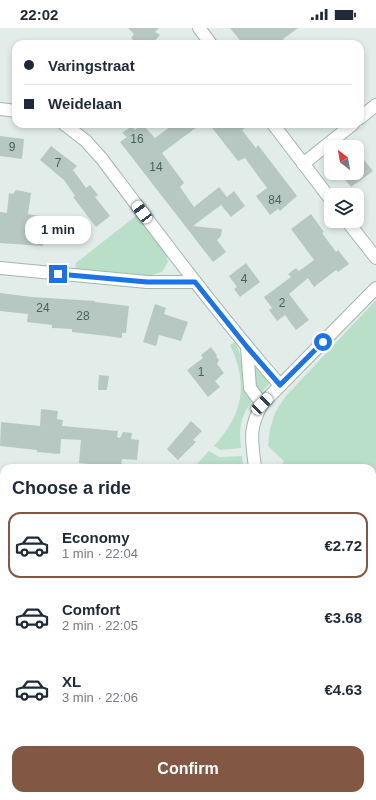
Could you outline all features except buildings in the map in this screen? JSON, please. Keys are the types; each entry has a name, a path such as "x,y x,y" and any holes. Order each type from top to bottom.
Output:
{"street":[{"path":"199,28 208,40"},
{"path":"364,115 376,106"},
{"path":"0,109 12,110"},
{"path":"69,128 86,141 102,159 195,282 247,347 280,385"},
{"path":"276,128 324,191"},
{"path":"304,164 348,128"},
{"path":"352,228 376,258"},
{"path":"0,268 147,282 195,282"},
{"path":"255,464 251,428 262,404 376,288"},
{"path":"247,347 250,388 262,404"}],"green space":[{"path":"137,215 166,253 168,262 162,272 148,276 75,269 76,263"},
{"path":"376,300 376,464 282,464 284,461 268,446 270,429 275,413 285,397"},
{"path":"235,342 251,402 242,419 240,435 241,448 221,450 214,446 224,434 237,411 240,398 240,373 230,345"},
{"path":"252,358 271,382 261,393 255,388"},
{"path":"209,451 219,457 242,456 243,464 197,464"}],"route":[{"path":"58,274 147,282 195,282 247,347 280,385 323,342"}]}
